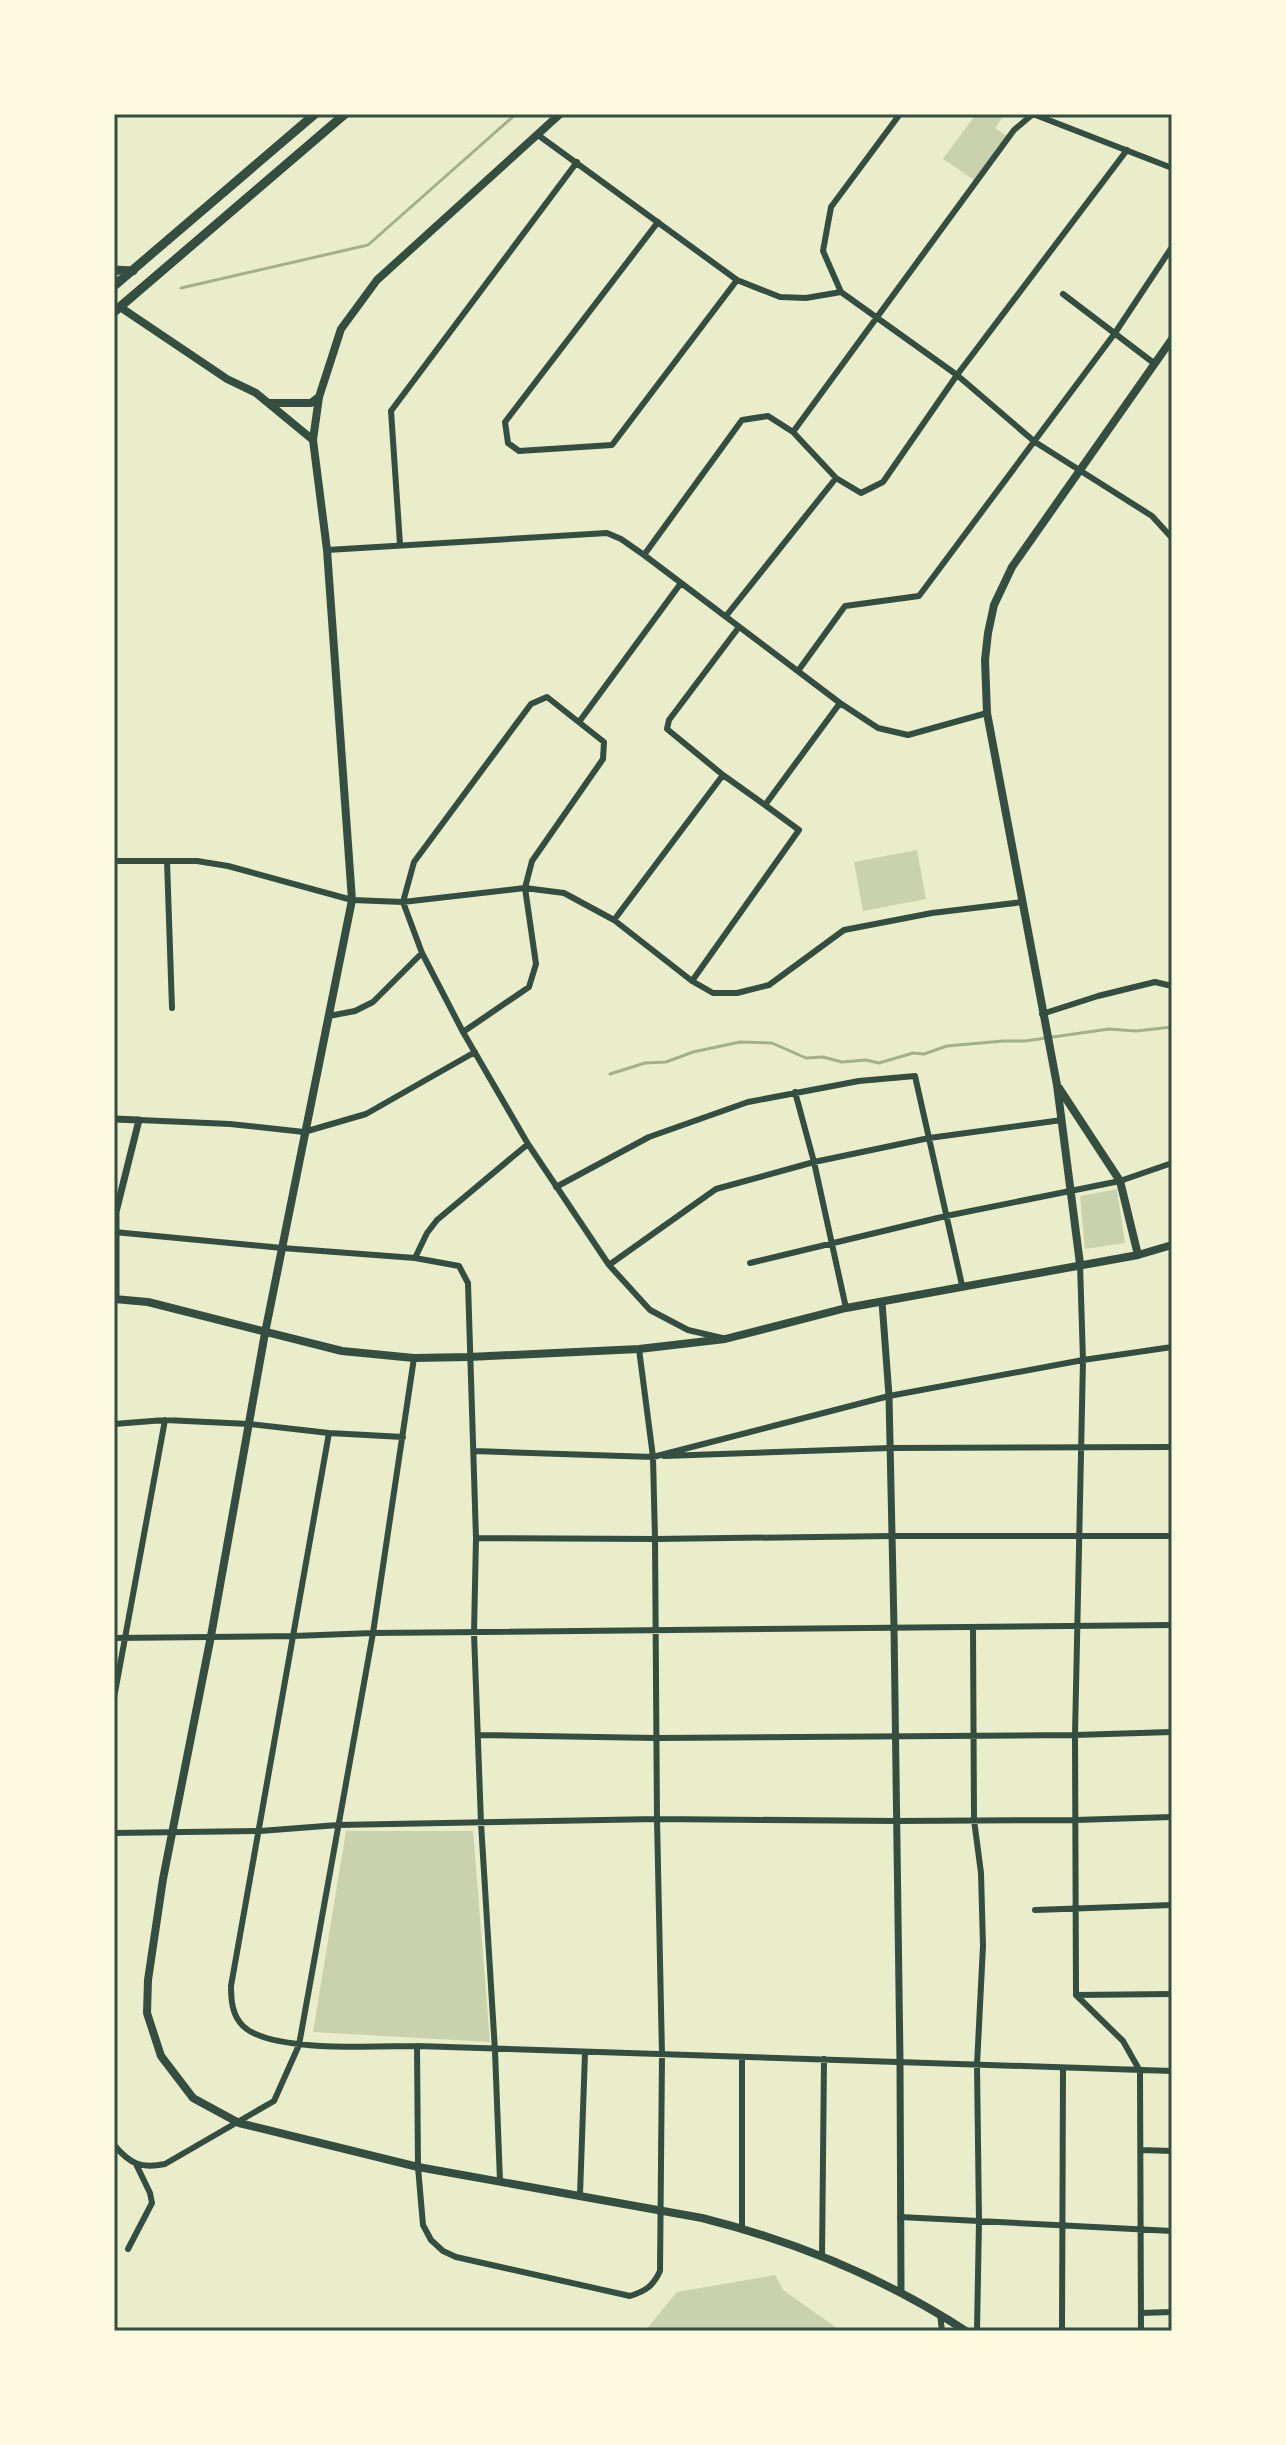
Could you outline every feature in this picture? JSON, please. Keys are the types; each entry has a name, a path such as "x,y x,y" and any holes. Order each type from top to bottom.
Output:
{"main road":[{"path":"114,286 315,114"},
{"path":"313,440 270,403 116,307 345,114"},
{"path":"560,114 377,280 341,329 319,397 313,440 327,550 352,900 265,1333 211,1636 163,1879 148,1980 147,2013 161,2056 193,2098 239,2123 418,2167 580,2195 742,2228 822,2257 901,2292 966,2331"},
{"path":"114,270 133,271"},
{"path":"1080,1264 1057,1085 987,713 985,660 994,605 1012,567 1172,339"},
{"path":"270,403 311,403 319,397"},
{"path":"1057,1085 1120,1181 1138,1255"},
{"path":"115,1298 148,1302 342,1351 414,1358 639,1349 725,1339 846,1308 1138,1255 1172,1245"}],"street":[{"path":"900,114 831,207 823,251 841,292 957,375 1035,442 1152,516 1171,534"},
{"path":"793,432 1012,129 1033,114 1172,168"},
{"path":"538,135 737,280 780,297 806,298 841,292"},
{"path":"644,555 742,420 768,416 793,432 836,478 861,493 883,482 957,375 1127,150"},
{"path":"400,544 391,411 577,162"},
{"path":"658,222 505,422 508,443 519,451 612,445 737,280"},
{"path":"798,671 845,606 919,596 1115,333 1172,247"},
{"path":"1063,294 1155,364"},
{"path":"726,616 836,478"},
{"path":"327,550 607,533 644,555 840,703 878,728 908,735 987,713"},
{"path":"579,722 681,583"},
{"path":"692,981 799,830 723,775 667,729 669,720 739,627"},
{"path":"463,1032 529,987 536,964 525,888 532,861 603,759 604,742 547,697 531,704 414,862 403,902 422,953 463,1032 528,1144 609,1265 650,1310 688,1330 725,1339"},
{"path":"765,805 840,703"},
{"path":"614,920 723,775"},
{"path":"114,861 197,861 228,866 352,900 403,902 525,888 564,893 614,920 692,981 713,993 737,993 769,985 844,930 932,913 1023,902"},
{"path":"167,861 172,1008"},
{"path":"328,1016 355,1011 373,1002 422,953"},
{"path":"1042,1014 1155,982 1172,986"},
{"path":"114,1119 230,1124 304,1132 366,1114 475,1052"},
{"path":"556,1187 649,1137 748,1102 859,1081 915,1076 962,1285"},
{"path":"795,1092 814,1162 846,1308"},
{"path":"115,1298 116,1212 139,1120"},
{"path":"609,1265 716,1189 814,1162 929,1138 1062,1120"},
{"path":"415,1258 437,1220 528,1144"},
{"path":"750,1263 946,1216 1120,1181 1172,1163"},
{"path":"115,1232 415,1258 459,1266 468,1283 476,1538 474,1633 500,2181"},
{"path":"1080,1264 1083,1360 1075,1735 1076,1995 1123,2041 1140,2071 1141,2331"},
{"path":"882,1302 889,1396 894,1627 901,2292"},
{"path":"653,1457 889,1396 1172,1347"},
{"path":"417,2046 418,2167 423,2225 426,2233 443,2251 456,2257 630,2296 654,2283 660,2271 662,2055 655,1539 653,1457 639,1349"},
{"path":"114,2145 136,2164 151,2167 165,2164 274,2101 299,2045 373,1633 414,1358"},
{"path":"114,1424 165,1420 403,1437"},
{"path":"114,1698 165,1420"},
{"path":"329,1433 231,1986 232,2006 240,2024 257,2037 299,2045 417,2046 495,2051 1172,2071"},
{"path":"474,1451 653,1457 890,1448 1172,1447"},
{"path":"476,1538 1172,1536"},
{"path":"114,1638 1172,1625"},
{"path":"973,1627 974,1820 981,1873 983,1946 977,2065 977,2331"},
{"path":"478,1735 656,1738 1172,1732"},
{"path":"114,1833 657,1819 897,1821 1172,1817"},
{"path":"1035,1910 1172,1905"},
{"path":"1076,1995 1172,1994"},
{"path":"580,2195 585,2053"},
{"path":"742,2058 742,2228"},
{"path":"822,2257 824,2059"},
{"path":"1062,2331 1063,2068"},
{"path":"1141,2150 1172,2151"},
{"path":"128,2249 152,2203 136,2164"},
{"path":"900,2217 1172,2231"},
{"path":"1141,2313 1172,2312"},
{"path":"940,2314 942,2331"}],"green space":[{"path":"976,114 1005,114 995,128 1007,136 974,180 943,159"},
{"path":"917,850 926,899 863,911 854,862"},
{"path":"1117,1189 1125,1243 1085,1249 1080,1196"},
{"path":"346,1831 473,1831 490,2042 313,2032"},
{"path":"775,2275 783,2290 841,2331 645,2331 677,2292"}],"waterway":[{"path":"181,288 368,245 516,114"},
{"path":"610,1074 740,1042 772,1043 806,1058 879,1063 947,1046 1025,1041 1109,1029 1136,1031 1172,1027"}]}
